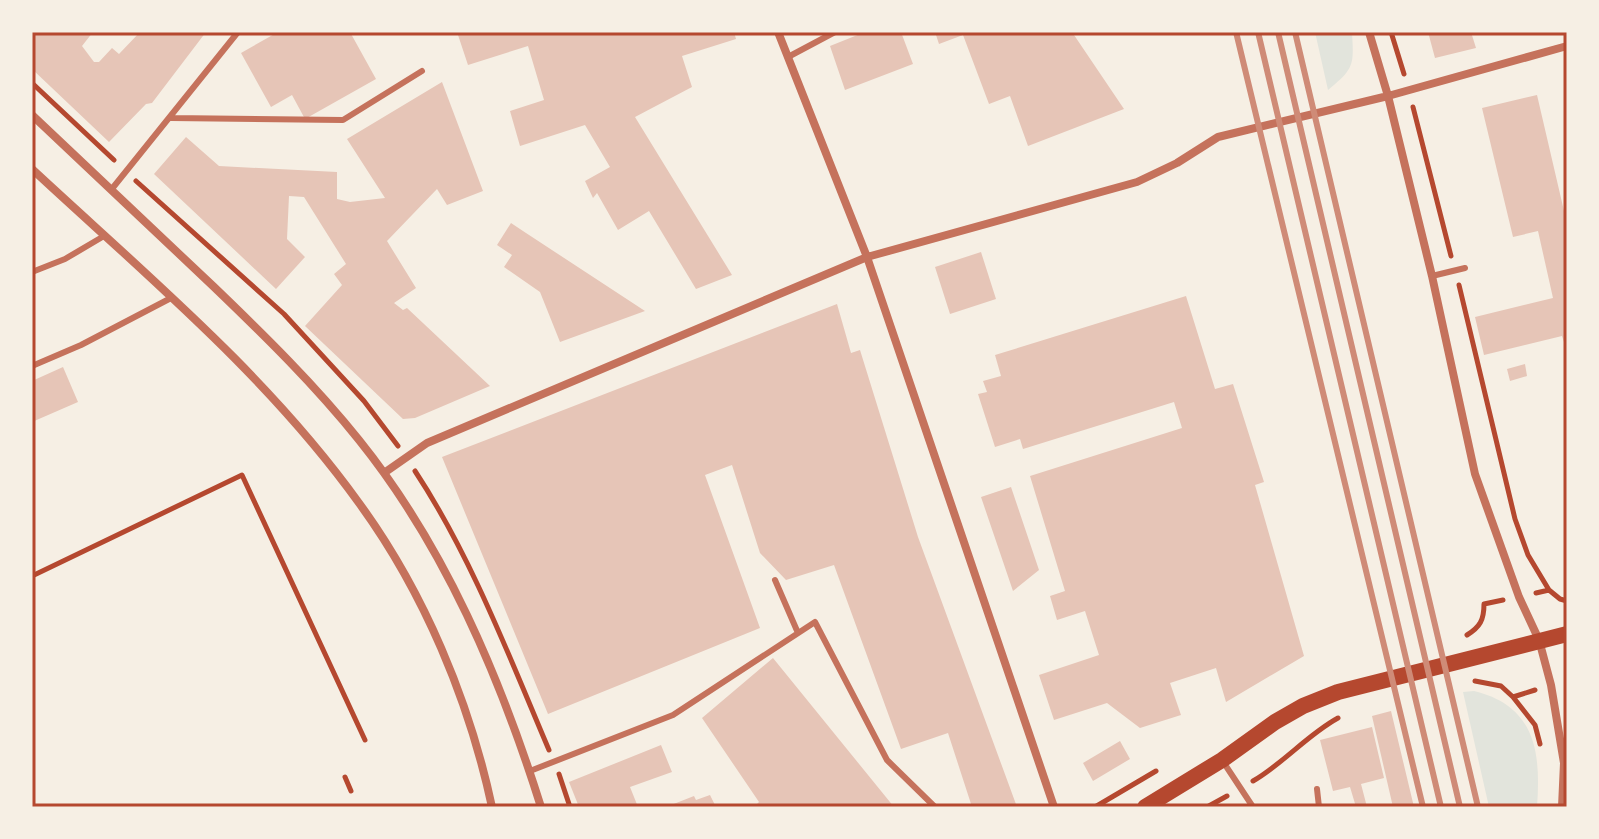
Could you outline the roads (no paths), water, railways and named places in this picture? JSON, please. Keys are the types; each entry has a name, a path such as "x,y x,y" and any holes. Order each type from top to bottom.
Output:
{"main road":[{"path":"1145,807 1303,706 1338,692 1567,634"}],"street":[{"path":"778,32 867,257 1054,807"},
{"path":"1369,32 1432,276 1475,474 1519,597 1539,640 1551,685 1564,763 1562,807"},
{"path":"384,473 427,443 867,257 1137,182 1177,163 1218,137 1409,91 1567,46"},
{"path":"32,115 267,338 332,408 384,473 424,535 478,636 541,807"},
{"path":"32,169 250,374 330,464 387,546 428,621 481,753 492,807"}],"lane":[{"path":"111,190 238,32"},
{"path":"788,57 835,32"},
{"path":"171,118 343,120 422,71"},
{"path":"32,272 65,259 104,236"},
{"path":"1432,276 1465,268"},
{"path":"32,366 81,345 171,298"},
{"path":"775,580 798,633"},
{"path":"530,771 673,715 815,622 887,760 935,807"},
{"path":"1222,760 1253,807"},
{"path":"1317,789 1319,807"}],"railway":[{"path":"1236,32 1423,807"},
{"path":"1258,32 1441,807"},
{"path":"1278,32 1460,807"},
{"path":"1295,32 1478,807"}]}
